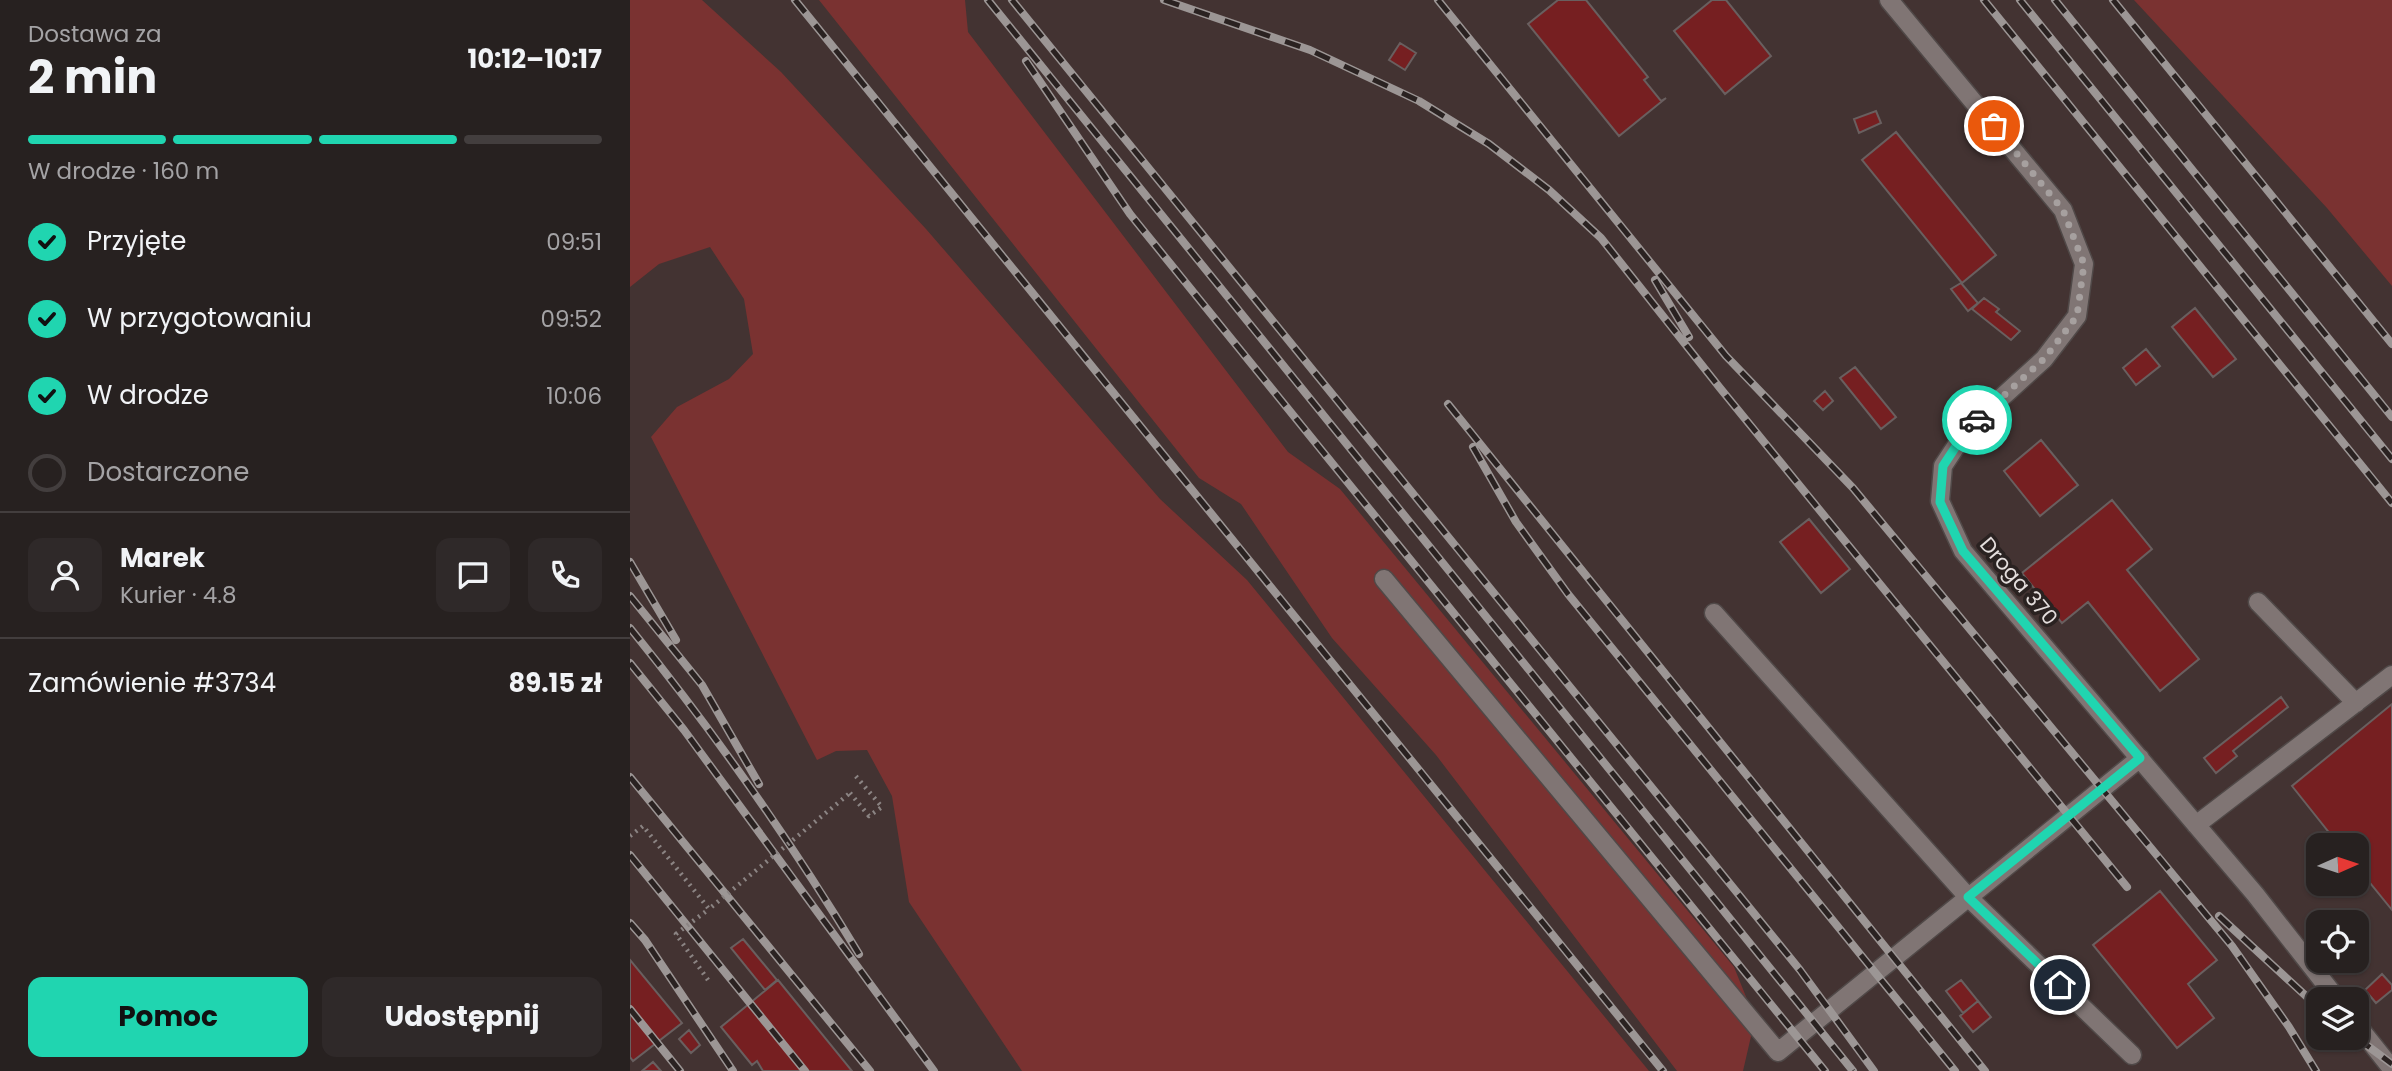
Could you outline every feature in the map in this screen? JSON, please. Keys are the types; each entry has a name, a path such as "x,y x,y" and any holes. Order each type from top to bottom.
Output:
{"lane":[{"name":"Droga 370","path":"1889,0 2063,210 2084,264 2077,316 2044,359 1968,428 1943,466 1940,502 1963,551 2196,825 2327,987"},
{"path":"1384,579 1778,1052 2140,758"},
{"path":"2258,602 2356,703"},
{"path":"1714,613 1968,897 2132,1055"},
{"path":"2196,825 2392,675"},
{"path":"2369,1040 2392,1069"}],"path":[{"path":"708,980 676,933 850,793 869,816 882,807 854,774"},
{"path":"630,836 643,825 709,909"}],"shaded area":[{"path":"630,0 2392,0 2392,1071 630,1071"},
{"path":"630,0 702,0 781,72 926,229 1160,499 1247,580 1649,1071 1022,1071 909,902 892,796 867,750 836,751 817,760 651,437 677,407 729,379 753,354 744,299 710,247 659,264 630,287"},
{"path":"819,0 965,0 968,32 1288,452 1340,489 1734,967 1755,1019 1743,1071 1677,1071 1436,755 1332,638 1241,504 1199,478"},
{"path":"2134,0 2392,0 2392,286 2327,208"}],"building":[{"path":"1558,0 1586,0 1648,77 1644,80 1661,101 1666,98 1619,136 1528,24"},
{"path":"1712,0 1726,0 1771,56 1725,94 1674,31"},
{"path":"1400,43 1416,53 1405,70 1389,60"},
{"path":"1876,111 1881,123 1859,133 1854,119"},
{"path":"1896,132 1996,255 1962,283 1862,160"},
{"path":"1961,283 1978,303 1968,311 1951,289"},
{"path":"1984,298 1999,309 1996,312 2020,331 2011,340 1972,309"},
{"path":"2195,308 2236,359 2213,377 2172,327"},
{"path":"2146,349 2160,366 2136,385 2123,368"},
{"path":"1855,367 1896,417 1881,429 1840,378"},
{"path":"1825,391 1833,401 1823,410 1814,401"},
{"path":"2041,440 2078,485 2040,516 2004,471"},
{"path":"2112,500 2152,549 2127,570 2199,659 2160,691 2088,602 2062,623 2022,573"},
{"path":"1809,519 1850,569 1821,593 1780,542"},
{"path":"2281,697 2288,707 2233,751 2237,756 2216,773 2204,758"},
{"path":"2392,704 2392,910 2370,883 2370,833 2329,833 2292,786"},
{"path":"2160,891 2217,960 2188,984 2214,1018 2177,1048 2093,945"},
{"path":"743,939 777,980 765,990 731,948"},
{"path":"630,960 682,1023 633,1061 630,1057"},
{"path":"2382,974 2392,985 2392,990 2376,1003 2369,995 2368,987"},
{"path":"778,980 852,1071 763,1071 757,1061 752,1065 721,1027"},
{"path":"1961,980 1978,1001 1963,1013 1946,991"},
{"path":"1978,1001 1991,1017 1973,1032 1960,1016"},
{"path":"689,1030 700,1045 691,1053 679,1039"},
{"path":"653,1062 661,1071 642,1071"}],"railway":[{"path":"795,0 1663,1071"},
{"path":"988,0 1853,1071"},
{"path":"1012,0 1800,970 1874,1071"},
{"path":"1164,0 1310,50 1419,101 1489,144 1549,190 1601,238 2127,887"},
{"path":"1438,0 1726,356 1853,488 2232,946 2289,1027 2316,1071"},
{"path":"1984,0 2392,503"},
{"path":"2020,0 2392,459"},
{"path":"2055,0 2392,417"},
{"path":"2113,0 2392,344"},
{"path":"1026,61 1130,214 1825,1071"},
{"path":"1655,280 1689,337"},
{"path":"1448,404 1985,1071"},
{"path":"1473,447 1516,522 1568,594 1955,1071"},
{"path":"630,562 676,640"},
{"path":"630,596 702,685 759,784"},
{"path":"630,628 750,787 859,954"},
{"path":"630,663 684,730 934,1071"},
{"path":"630,777 870,1071"},
{"path":"630,855 805,1071"},
{"path":"2219,916 2306,996"},
{"path":"630,923 645,940 733,1071"},
{"path":"630,1009 680,1071"},
{"path":"2369,1047 2392,1064"}],"way so far":[{"path":"1977,420 2044,359 2077,316 2084,264 2063,210 1994,126"}],"route":[{"path":"1977,420 1968,428 1943,466 1940,502 1963,551 2140,758 1968,897 2060,985"}]}
